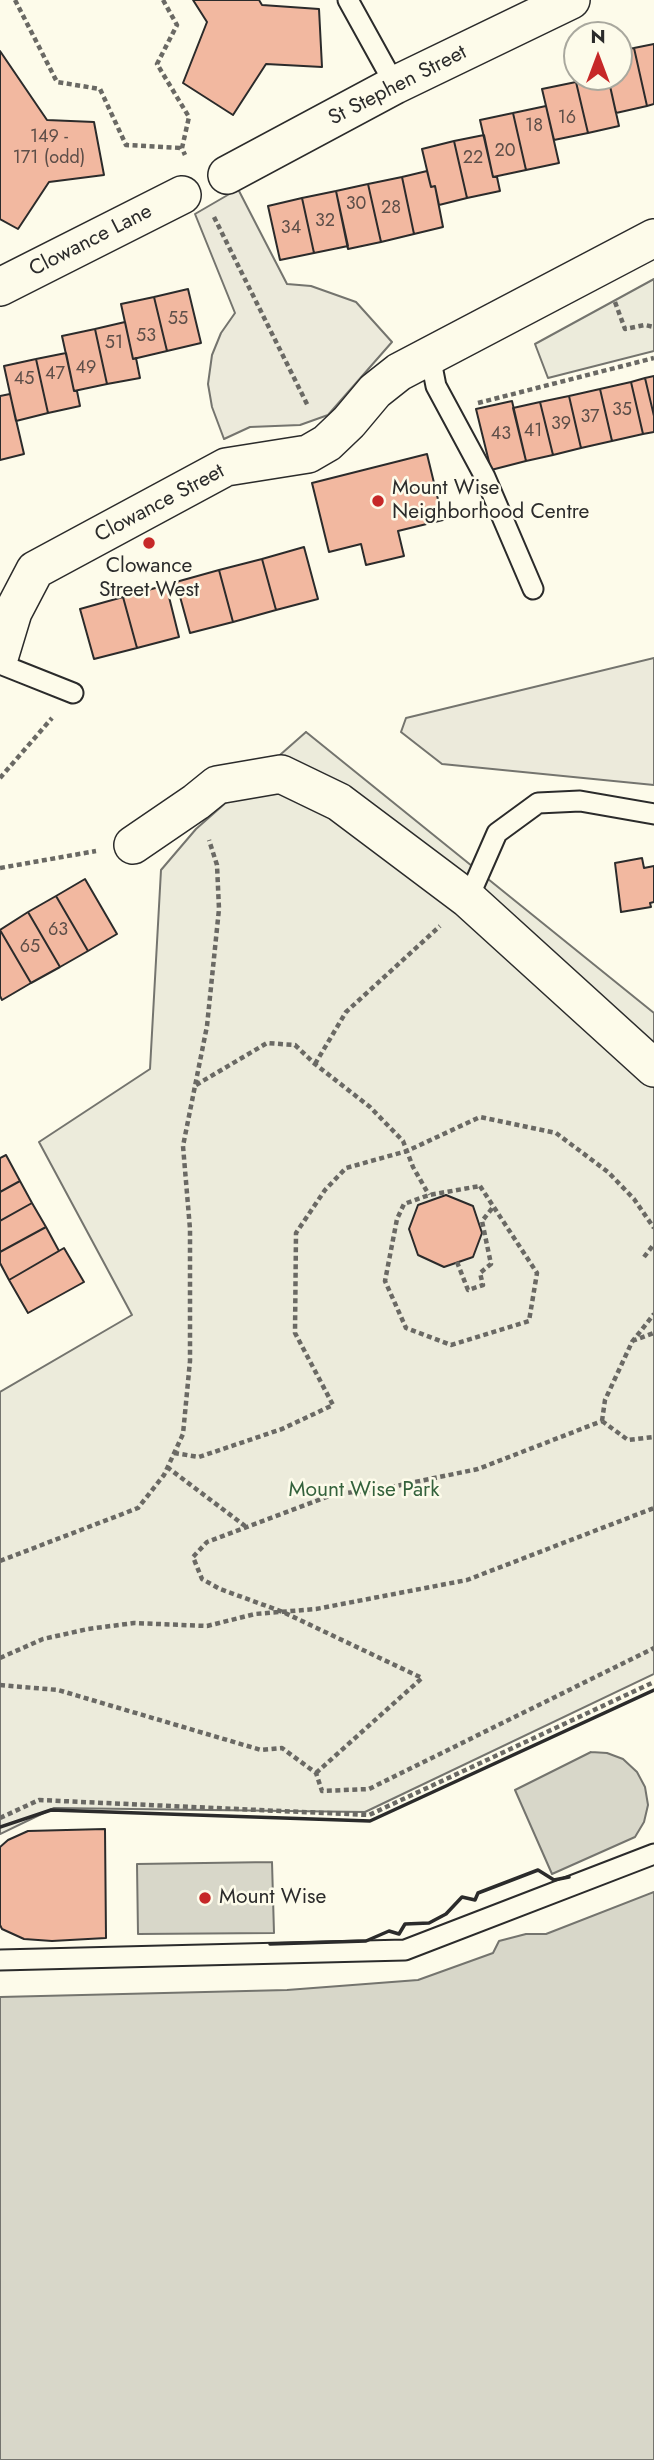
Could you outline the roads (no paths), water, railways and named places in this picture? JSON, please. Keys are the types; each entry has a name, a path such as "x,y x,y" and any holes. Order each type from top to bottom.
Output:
{"street":[{"name":"St Stephen Street","path":"227,175 395,85 571,0"},
{"name":"Clowance Lane","path":"0,287 195,200"},
{"name":"Clowance Street","path":"0,655 13,612 35,570 226,467 308,453 327,443 375,391 399,372 654,237"},
{"path":"133,845 217,785 281,774 339,802 468,899 654,1068"}],"lane":[{"path":"348,0 395,85"},
{"path":"430,356 436,386 485,477 533,589"},
{"path":"0,664 73,693"},
{"path":"468,899 496,833 538,803 580,801 654,814"},
{"path":"0,1960 405,1950 654,1854"}],"place":[{"name":"Mount Wise Neighborhood Centre","path":"378,501"},
{"name":"Clowance Street West","path":"149,543"},
{"name":"Mount Wise","path":"205,1898"}],"park label":[{"name":"Mount Wise Park","path":"364,1491"}]}
